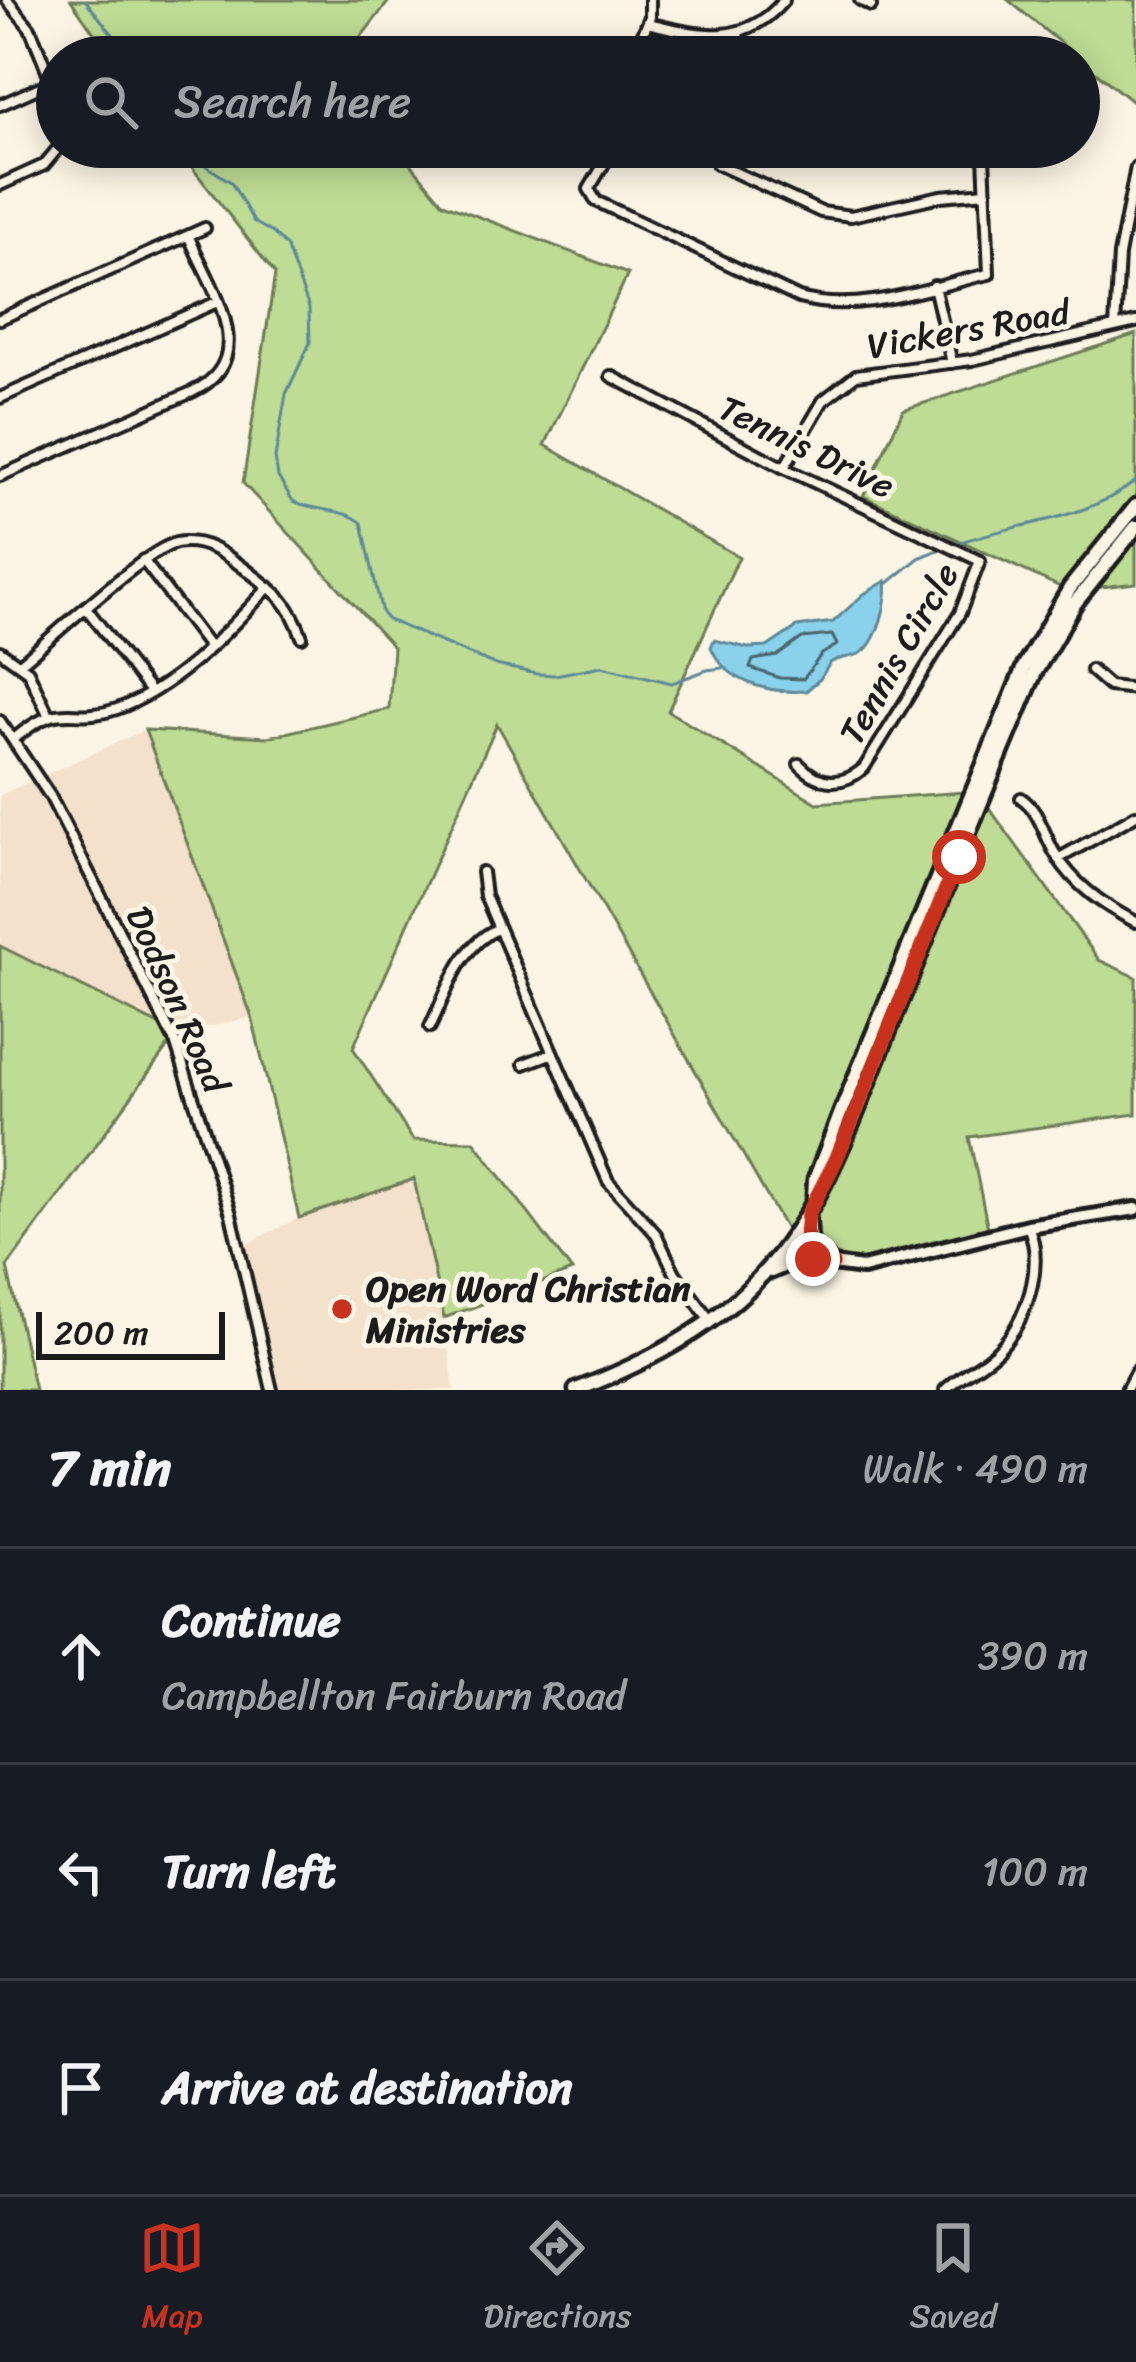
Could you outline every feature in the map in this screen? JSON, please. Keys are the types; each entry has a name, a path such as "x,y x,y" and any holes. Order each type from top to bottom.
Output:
{"main road":[{"path":"832,1264 815,1250 806,1234 815,1180 842,1110 1024,667 1070,588 1136,506"},
{"path":"576,1390 662,1351 710,1320 760,1278 789,1240 836,1160 1035,671 1086,586 1136,527"},
{"path":"760,1278 800,1258 862,1268 1028,1226 1136,1209"},
{"path":"789,1240 832,1264"}],"street":[{"path":"7,0 36,43"},
{"path":"642,36 650,0"},
{"path":"715,36 738,34 761,22 784,0"},
{"path":"860,0 872,6"},
{"path":"648,23 699,36"},
{"path":"0,105 36,89"},
{"path":"1115,327 1119,255 1136,167"},
{"path":"0,185 37,168"},
{"path":"605,168 589,189 596,201 800,298 823,304 850,304 989,274 985,168"},
{"path":"727,168 821,212 851,216 940,196 986,192"},
{"path":"0,319 205,228"},
{"path":"0,476 206,385 222,368 229,331 188,237"},
{"path":"934,286 952,363"},
{"path":"0,398 217,302"},
{"name":"Vickers Road","path":"784,468 823,400 848,379 869,371 952,363 1136,322"},
{"name":"Tennis Drive","path":"611,376 784,468 980,562"},
{"path":"21,663 143,560 178,543 210,546 286,600 302,638"},
{"path":"143,560 209,647"},
{"name":"Tennis Circle","path":"800,764 813,776 831,782 850,779 864,768 960,613 980,562"},
{"path":"14,739 48,714 103,712 151,693 241,620 269,587"},
{"path":"87,609 151,693"},
{"path":"0,651 21,663 48,714"},
{"path":"1091,670 1109,686 1136,689"},
{"name":"Dodson Road","path":"0,721 64,824 182,1060 231,1214 272,1390"},
{"path":"1021,799 1034,809 1058,859 1096,898 1136,922"},
{"path":"1058,859 1136,814"},
{"path":"482,872 485,896 608,1181 656,1234 675,1273 710,1320"},
{"path":"430,1027 468,949 499,928"},
{"path":"524,1064 553,1053"},
{"path":"945,1390 997,1351 1018,1322 1033,1279 1033,1240 1028,1226"},
{"path":"1126,1390 1136,1371"}],"shaded area":[{"path":"145,730 252,1017 177,1034 0,946 0,795"},
{"path":"414,1179 454,1390 277,1390 240,1247 299,1218"}],"green space":[{"path":"71,0 390,0 362,36 96,36"},
{"path":"1008,0 1136,0 1136,105 1100,75 1100,36 1052,36"},
{"path":"192,168 414,168 443,203 628,274 545,445 739,557 668,711 817,803 977,791 1099,960 1136,977 1136,1114 969,1137 990,1238 855,1265 827,1259 788,1233 497,724 353,1048 413,1140 474,1141 572,1271 444,1318 414,1179 299,1218 252,1017 145,730 268,737 389,709 393,647 243,483 275,274"},
{"path":"1136,334 1136,583 1069,591 863,496 903,410"},
{"path":"0,946 177,1034 7,1267 35,1390 0,1390"}],"water":[{"path":"886,581 884,609 872,641 859,654 830,663 806,691 778,690 737,677 711,647 714,640 767,647 797,627 833,622"}],"waterway":[{"path":"85,0 114,36"},
{"path":"209,168 231,182 254,222 286,246 309,308 310,343 286,394 275,458 278,477 293,501 362,523 382,613 388,620 496,665 537,674 602,666 672,683 722,668"},
{"path":"952,545 1070,514 1136,481"},
{"path":"888,583 919,558 943,548"}],"place":[{"name":"Open Word Christian Ministries","path":"342,1309"}],"route":[{"path":"813,1259 832,1264 806,1234 814,1197 836,1160 959,857"}]}
